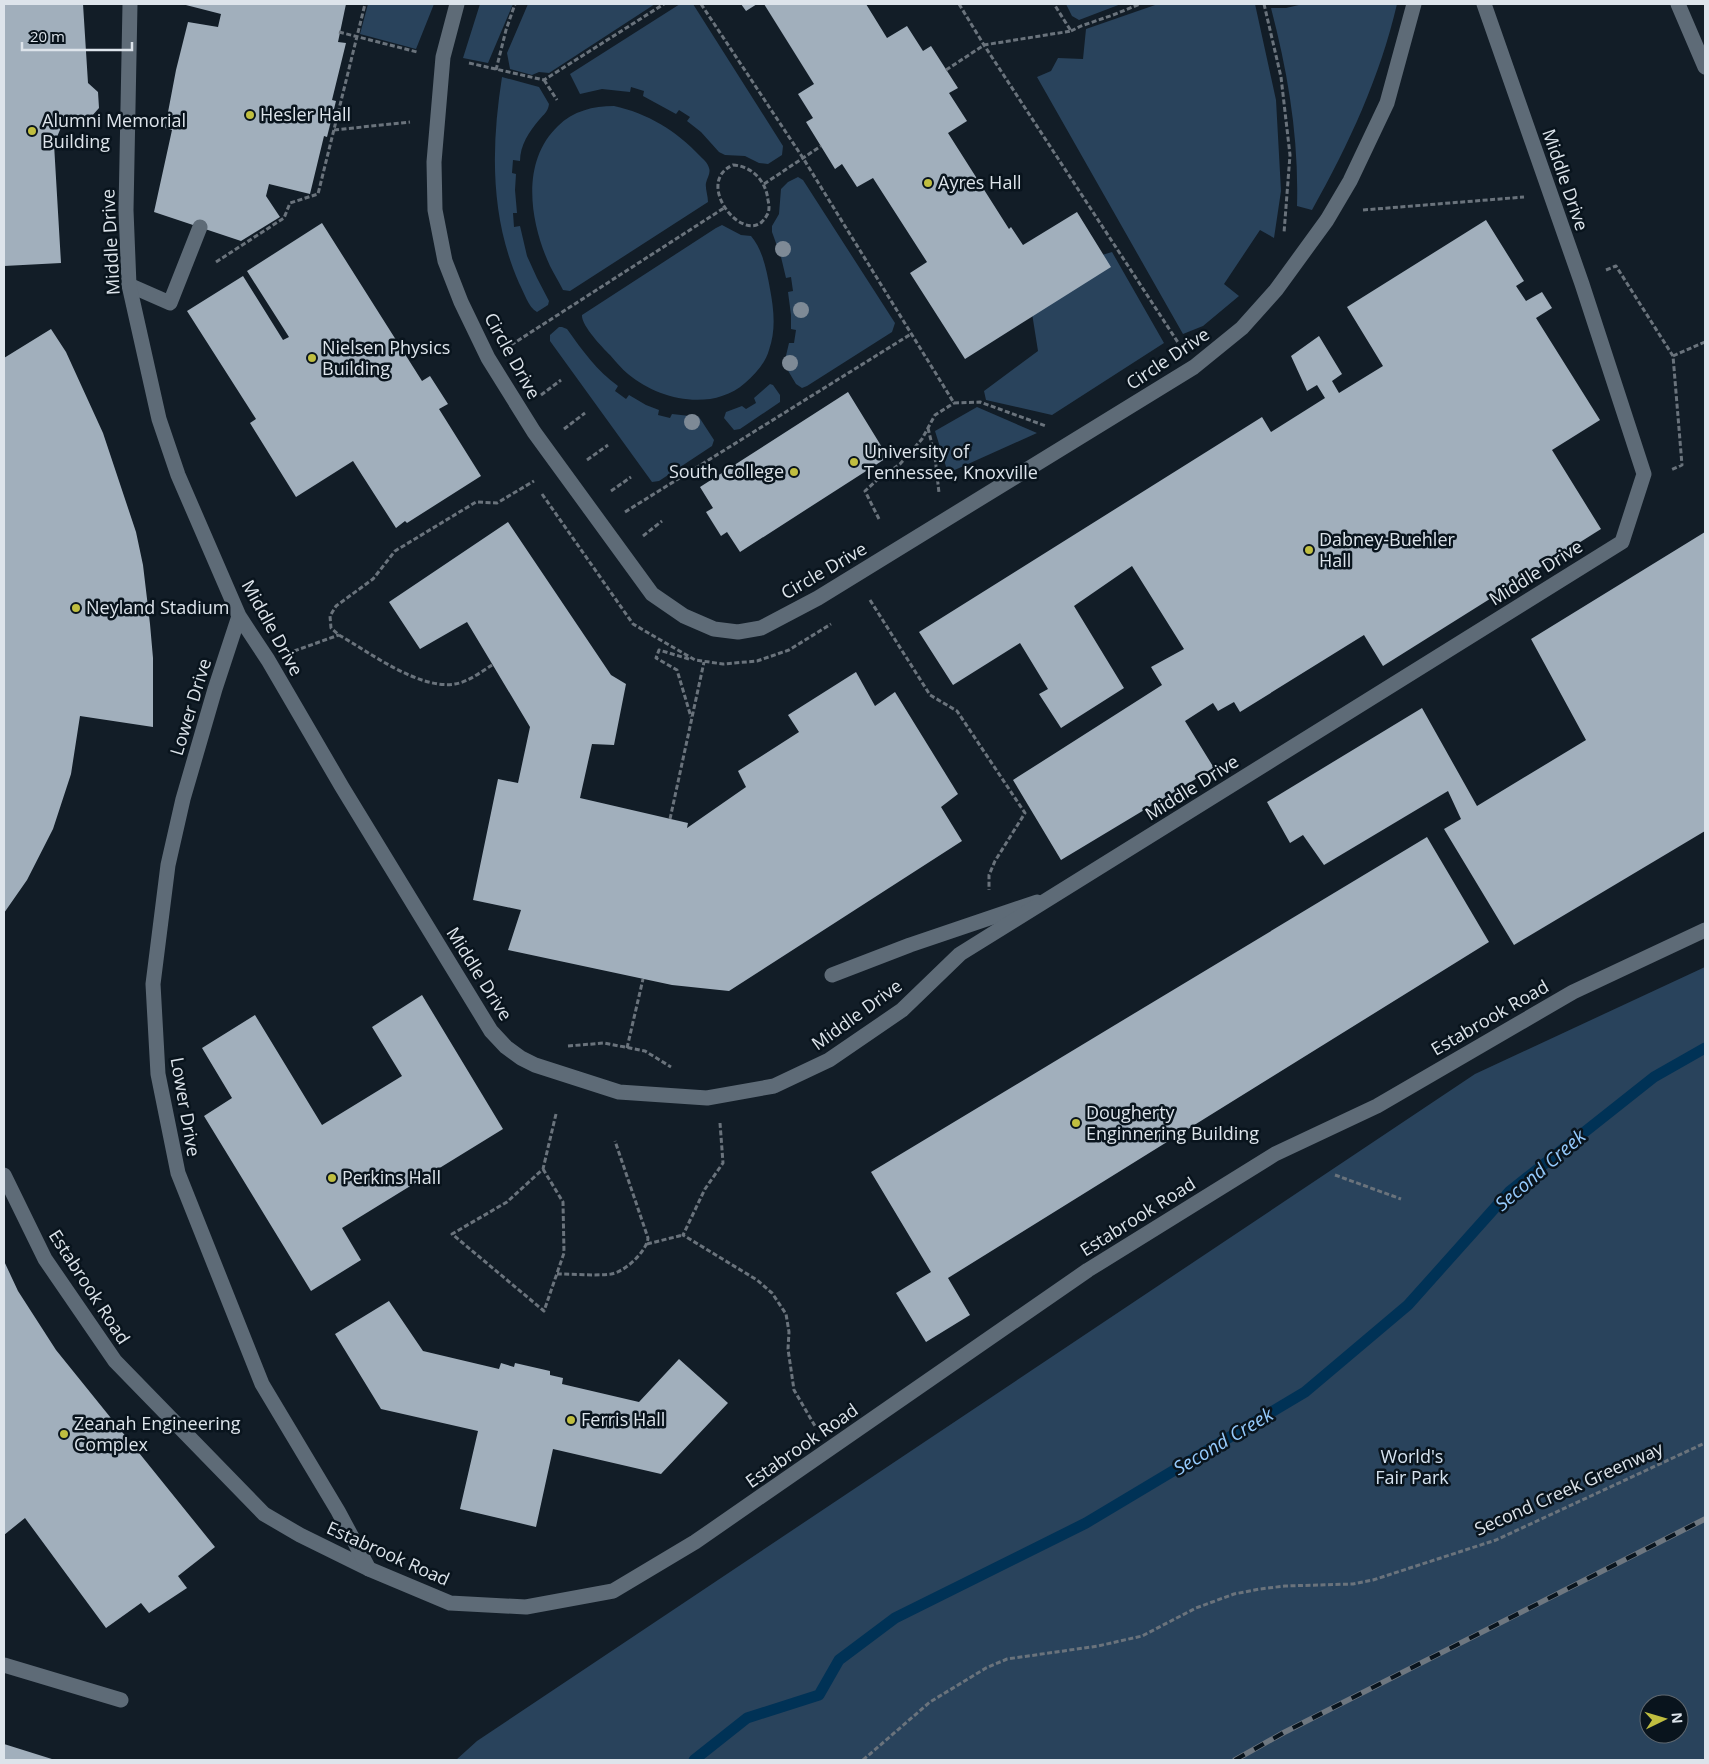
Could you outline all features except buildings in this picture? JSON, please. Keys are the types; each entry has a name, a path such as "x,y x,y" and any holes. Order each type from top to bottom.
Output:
{"street":[{"name":"Middle Drive","path":"130,4 126,210 129,285 159,419 178,475 239,616 268,660 342,787 491,1032 506,1047 535,1065 620,1092 707,1098 774,1086 829,1060 902,1010 960,954 1622,542 1644,474 1582,284 1484,4"},
{"name":"Circle Drive","path":"457,4 444,57 434,162 435,210 445,262 461,302 488,358 534,432 652,594 684,616 714,629 738,632 761,628 818,598 1194,367 1242,328 1276,290 1327,220 1350,181 1387,103 1414,4"},
{"path":"1678,4 1705,67"},
{"path":"129,285 170,302 200,227"},
{"name":"Lower Drive","path":"239,616 183,798 168,865 153,984 158,1074 178,1173 262,1384 338,1511 369,1569"},
{"path":"832,975 910,945 1050,898"},
{"name":"Estabrook Road","path":"4,1175 45,1259 115,1361 264,1514 300,1535 369,1569 450,1603 526,1607 613,1591 694,1542 830,1450 1088,1270 1275,1154 1377,1106 1573,992 1705,930"},
{"path":"4,1665 122,1700"}],"path":[{"path":"213,263 284,218 290,203 318,194 365,4"},
{"path":"496,70 515,4"},
{"path":"444,57 544,80 664,4"},
{"path":"701,4 803,158 954,403"},
{"path":"959,4 1179,344"},
{"path":"1054,4 1070,31"},
{"path":"946,70 984,45 1070,31 1140,4"},
{"path":"1264,4 1281,77 1290,155 1284,234 1305,250"},
{"path":"339,32 418,52"},
{"path":"417,61 420,43"},
{"path":"544,80 557,100"},
{"path":"410,132 412,113"},
{"path":"334,130 411,122"},
{"path":"764,184 821,146"},
{"path":"733,165 741,166 752,172 764,184 769,210 766,218 758,225 745,225 730,215 724,208 718,184 723,172 727,168 733,165"},
{"path":"1364,202 1360,210 1550,194"},
{"path":"508,346 724,208"},
{"path":"1602,271 1616,266 1673,356 1682,464 1664,473"},
{"path":"624,513 911,334"},
{"path":"1673,356 1705,342"},
{"path":"540,396 561,380"},
{"path":"879,519 865,491 900,464 922,439 935,416 954,403 980,402 1048,427"},
{"path":"564,429 585,413"},
{"path":"928,428 935,457 939,493"},
{"path":"587,460 608,445"},
{"path":"530,475 633,624 695,660"},
{"path":"609,492 631,477"},
{"path":"492,665 468,680 455,684 438,684 407,675 339,635 331,628 330,616 336,606 373,579 395,551 476,502 497,503 534,481"},
{"path":"641,538 662,521"},
{"path":"863,605 878,595"},
{"path":"870,600 930,695 957,711 1025,813 995,861"},
{"path":"692,719 677,670 656,658 660,650 704,662 723,664 757,661 789,650 838,620"},
{"path":"268,660 339,635"},
{"path":"670,819 704,662"},
{"path":"627,1048 643,979"},
{"path":"543,1169 563,1202 564,1254 544,1311 452,1234 507,1202 543,1169 556,1114"},
{"path":"683,1235 705,1189 723,1162 719,1114"},
{"path":"557,1274 613,1274 636,1260 648,1244 648,1238 614,1141"},
{"path":"1335,1175 1401,1199"},
{"path":"648,1244 683,1235 757,1280 772,1293 786,1314 789,1332 788,1349 794,1390 830,1450"},
{"name":"Second Creek Greenway","path":"862,1760 930,1702 986,1668 1007,1659 1098,1646 1142,1636 1196,1608 1234,1594 1285,1586 1353,1584 1373,1580 1496,1540 1705,1443"}],"green space":[{"path":"368,4 434,4 416,49 360,34"},
{"path":"480,4 513,4 488,63 463,58"},
{"path":"528,4 655,4 549,73 539,72 532,75 510,69 507,53"},
{"path":"680,4 693,4 783,146 782,155 768,164 759,163 745,156 725,155 719,152 701,132 687,121 690,117 679,110 676,114 643,96 644,91 631,87 630,92 602,89 580,94 570,74"},
{"path":"1066,4 1121,4 1079,20 1072,16"},
{"path":"1158,4 1255,4 1276,100 1281,191 1274,238 1260,230 1224,284 1239,296 1203,326 1183,334 1037,77 1051,71 1058,58 1083,59 1086,29"},
{"path":"1303,4 1397,4 1382,58 1362,110 1312,210 1297,206 1296,156 1291,106 1283,57 1271,8 1286,8"},
{"path":"502,77 539,87 549,104 547,111 526,139 520,155 520,161 513,160 512,173 516,174 517,213 513,213 514,227 520,226 527,256 549,301 548,305 537,312 526,299 509,258 498,207 495,156 498,103"},
{"path":"614,106 638,113 661,124 682,139 708,164 709,174 706,185 708,202 570,291 563,290 550,266 537,231 532,193 533,175 538,157 546,141 558,126 584,110"},
{"path":"798,177 803,180 895,323 892,332 802,388 796,384 784,364 789,343 794,343 796,330 791,329 788,292 793,291 791,277 786,278 772,232 772,226 779,214 781,189 788,182"},
{"path":"722,225 741,235 751,236 764,261 773,312 773,335 769,350 765,360 756,372 732,392 702,400 670,396 641,383 626,372 593,336 585,324 582,315"},
{"path":"1112,252 1164,343 1052,415 986,400 984,391 1038,351 1028,288 1066,266"},
{"path":"559,327 567,329 597,367 618,386 615,391 626,399 629,395 659,410 658,415 670,418 672,414 699,417 714,440 712,446 659,481 652,482 550,341 550,335"},
{"path":"770,384 773,385 780,395 780,402 740,429 734,430 724,418 726,412 742,406 746,409 756,403 754,398"},
{"path":"977,407 1037,433 948,473 935,431"},
{"name":"World's Fair Park","path":"1705,967 1705,1760 456,1760 477,1741 1475,1074"}],"waterway":[{"name":"Second Creek","path":"694,1760 747,1718 819,1695 839,1660 895,1618 1086,1523 1305,1392 1408,1305 1510,1191 1654,1077 1705,1048"}],"railway":[{"path":"1235,1760 1283,1733 1705,1519"}],"place":[{"name":"Hesler Hall","path":"250,115"},
{"name":"Alumni Memorial Building","path":"32,131"},
{"name":"Ayres Hall","path":"928,183"},
{"name":"Nielsen Physics Building","path":"312,358"},
{"name":"University of Tennessee, Knoxville","path":"854,462"},
{"name":"South College","path":"794,472"},
{"name":"Dabney-Buehler Hall","path":"1309,550"},
{"name":"Neyland Stadium","path":"76,608"},
{"name":"Dougherty Enginnering Building","path":"1076,1123"},
{"name":"Perkins Hall","path":"332,1178"},
{"name":"Ferris Hall","path":"571,1420"},
{"name":"Zeanah Engineering Complex","path":"64,1434"}]}
